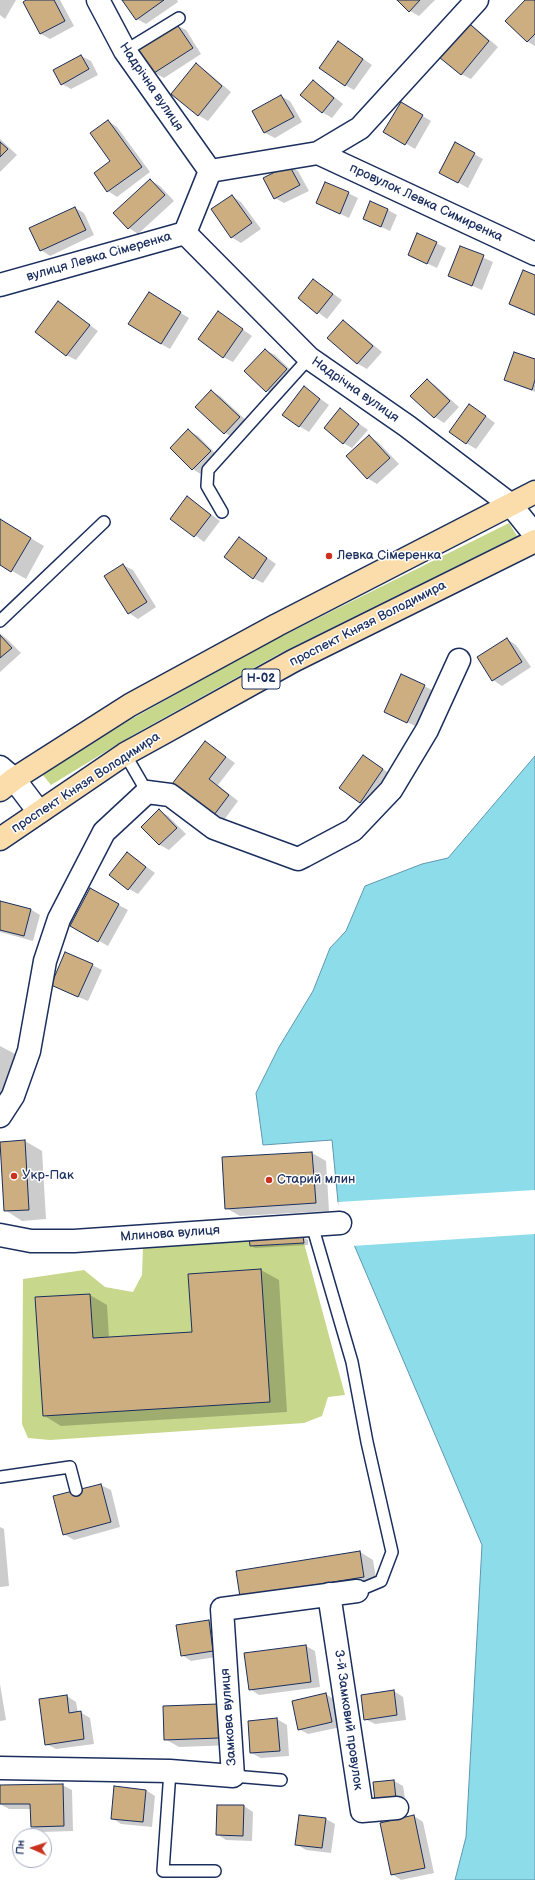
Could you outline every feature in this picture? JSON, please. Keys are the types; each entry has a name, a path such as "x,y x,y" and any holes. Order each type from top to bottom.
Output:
{"main road":[{"path":"5,779 130,705 277,625 535,492"},
{"name":"проспект Князя Володимира","path":"0,840 125,754 293,661 535,541"}],"street":[{"name":"Надрічна вулиця","path":"98,0 125,51 210,171"},
{"path":"210,171 318,153 360,128 477,0"},
{"name":"провулок Левка Симиренка","path":"318,153 535,254"},
{"name":"вулиця Левка Сімеренка","path":"0,285 186,233 210,171"},
{"name":"Надрічна вулиця","path":"186,233 310,358 407,426 511,505 535,535"},
{"path":"0,1116 13,1096 29,1051 45,961 59,919 104,832 147,792 170,795 214,828 298,859 353,830 392,790 427,730 459,660"},
{"path":"5,779 39,812"},
{"name":"Млинова вулиця","path":"0,1235 31,1241 74,1241 340,1223"},
{"name":"Замкова вулиця","path":"0,1768 170,1771 233,1776 222,1609 357,1591"},
{"name":"3-й Замковий провулок","path":"329,1594 362,1811 397,1808"}],"lane":[{"path":"125,51 179,18"},
{"path":"222,512 207,486 208,470 310,358"},
{"path":"0,621 104,522"},
{"path":"125,754 147,792"},
{"path":"312,1225 352,1362 366,1442 392,1552 381,1580 357,1591"},
{"path":"0,1476 70,1467 76,1490"},
{"path":"170,1771 164,1870 215,1871"},
{"path":"233,1776 281,1780"}],"green space":[{"path":"509,523 517,536 279,654 133,735 51,785 42,774 128,721 272,641"},
{"path":"249,1238 250,1246 304,1243 345,1395 328,1397 322,1416 304,1423 50,1440 28,1438 22,1424 23,1279 84,1270 105,1287 133,1292 142,1275 143,1246"}],"water":[{"path":"535,756 535,1880 455,1880 466,1837 482,1545 352,1240 338,1202 332,1140 263,1145 256,1093 279,1047 313,991 330,948 346,931 365,886 422,864 448,858"}],"pier":[{"path":"535,1190 535,1234 352,1246 338,1202"}],"building":[{"path":"26,0 54,0 65,21 40,34 23,2"},
{"path":"122,0 164,0 136,20"},
{"path":"397,0 420,0 409,12"},
{"path":"525,0 535,0 535,34 527,42 505,21"},
{"path":"463,18 489,41 461,75 434,53"},
{"path":"176,23 193,48 154,73 138,49"},
{"path":"338,41 363,59 345,86 319,68"},
{"path":"81,55 89,69 61,85 53,70"},
{"path":"196,63 222,86 198,116 171,94"},
{"path":"313,80 334,98 322,113 300,95"},
{"path":"281,95 294,117 264,133 252,111"},
{"path":"401,102 423,115 405,145 383,132"},
{"path":"108,120 142,167 107,192 94,173 110,161 90,133"},
{"path":"0,142 8,149 0,157"},
{"path":"455,142 475,153 458,183 439,173"},
{"path":"289,165 300,185 274,199 263,178"},
{"path":"150,179 165,195 128,229 113,213"},
{"path":"325,182 349,192 340,214 316,203"},
{"path":"232,195 252,223 231,238 211,209"},
{"path":"370,201 388,209 381,227 363,219"},
{"path":"75,207 86,230 40,251 29,228"},
{"path":"417,233 437,242 427,264 408,255"},
{"path":"460,246 484,255 472,286 448,276"},
{"path":"523,270 535,275 535,315 509,304"},
{"path":"313,279 333,294 317,314 298,298"},
{"path":"149,292 181,312 161,344 128,324"},
{"path":"58,301 90,325 66,356 35,332"},
{"path":"218,311 243,329 223,358 198,339"},
{"path":"343,320 373,346 357,364 327,338"},
{"path":"265,349 287,369 266,392 244,371"},
{"path":"514,352 535,359 535,380 532,390 504,380"},
{"path":"427,379 450,401 434,418 410,396"},
{"path":"304,386 320,399 299,427 282,415"},
{"path":"211,390 240,417 224,434 195,407"},
{"path":"469,404 486,416 466,444 449,432"},
{"path":"340,408 359,424 343,444 324,428"},
{"path":"188,429 211,451 192,470 170,448"},
{"path":"369,435 390,458 367,479 346,456"},
{"path":"187,496 211,515 194,537 170,519"},
{"path":"0,519 31,538 11,572 0,565"},
{"path":"239,537 267,558 253,579 224,557"},
{"path":"123,564 147,602 128,614 104,576"},
{"path":"0,635 12,648 0,658"},
{"path":"507,638 522,662 492,681 477,657"},
{"path":"401,674 425,685 407,723 384,712"},
{"path":"205,741 226,757 209,779 229,795 214,815 172,784"},
{"path":"363,755 383,769 360,803 339,788"},
{"path":"159,809 177,828 159,845 141,827"},
{"path":"127,852 146,867 128,890 109,875"},
{"path":"90,888 119,904 98,942 70,926"},
{"path":"0,901 31,909 24,936 0,930"},
{"path":"65,952 93,964 78,997 51,985"},
{"name":"Укр-Пак","path":"25,1140 29,1210 4,1211 0,1142"},
{"name":"Старий млин","path":"312,1152 316,1203 225,1209 222,1157"},
{"path":"303,1236 304,1243 250,1246 249,1238"},
{"path":"261,1269 270,1402 43,1416 35,1297 90,1294 93,1338 192,1332 188,1274"},
{"path":"101,1484 111,1522 63,1535 53,1496"},
{"path":"360,1551 364,1577 240,1597 236,1571"},
{"path":"209,1620 213,1651 181,1656 176,1625"},
{"path":"306,1645 311,1682 249,1690 244,1653"},
{"path":"394,1690 397,1715 364,1720 361,1695"},
{"path":"326,1693 332,1722 298,1730 292,1701"},
{"path":"67,1695 69,1713 81,1711 84,1739 45,1745 39,1699"},
{"path":"218,1704 219,1738 164,1740 163,1706"},
{"path":"277,1718 280,1751 250,1753 248,1721"},
{"path":"394,1780 396,1799 375,1802 373,1782"},
{"path":"63,1784 64,1826 31,1827 30,1804 0,1804 0,1785"},
{"path":"114,1786 146,1790 143,1822 111,1819"},
{"path":"217,1805 244,1805 243,1836 216,1835"},
{"path":"299,1815 326,1818 322,1848 295,1845"},
{"path":"414,1815 425,1868 391,1875 380,1823"}],"place":[{"name":"Левка Сімеренка","path":"329,556"},
{"name":"Укр-Пак","path":"14,1176"},
{"name":"Старий млин","path":"269,1180"}]}
